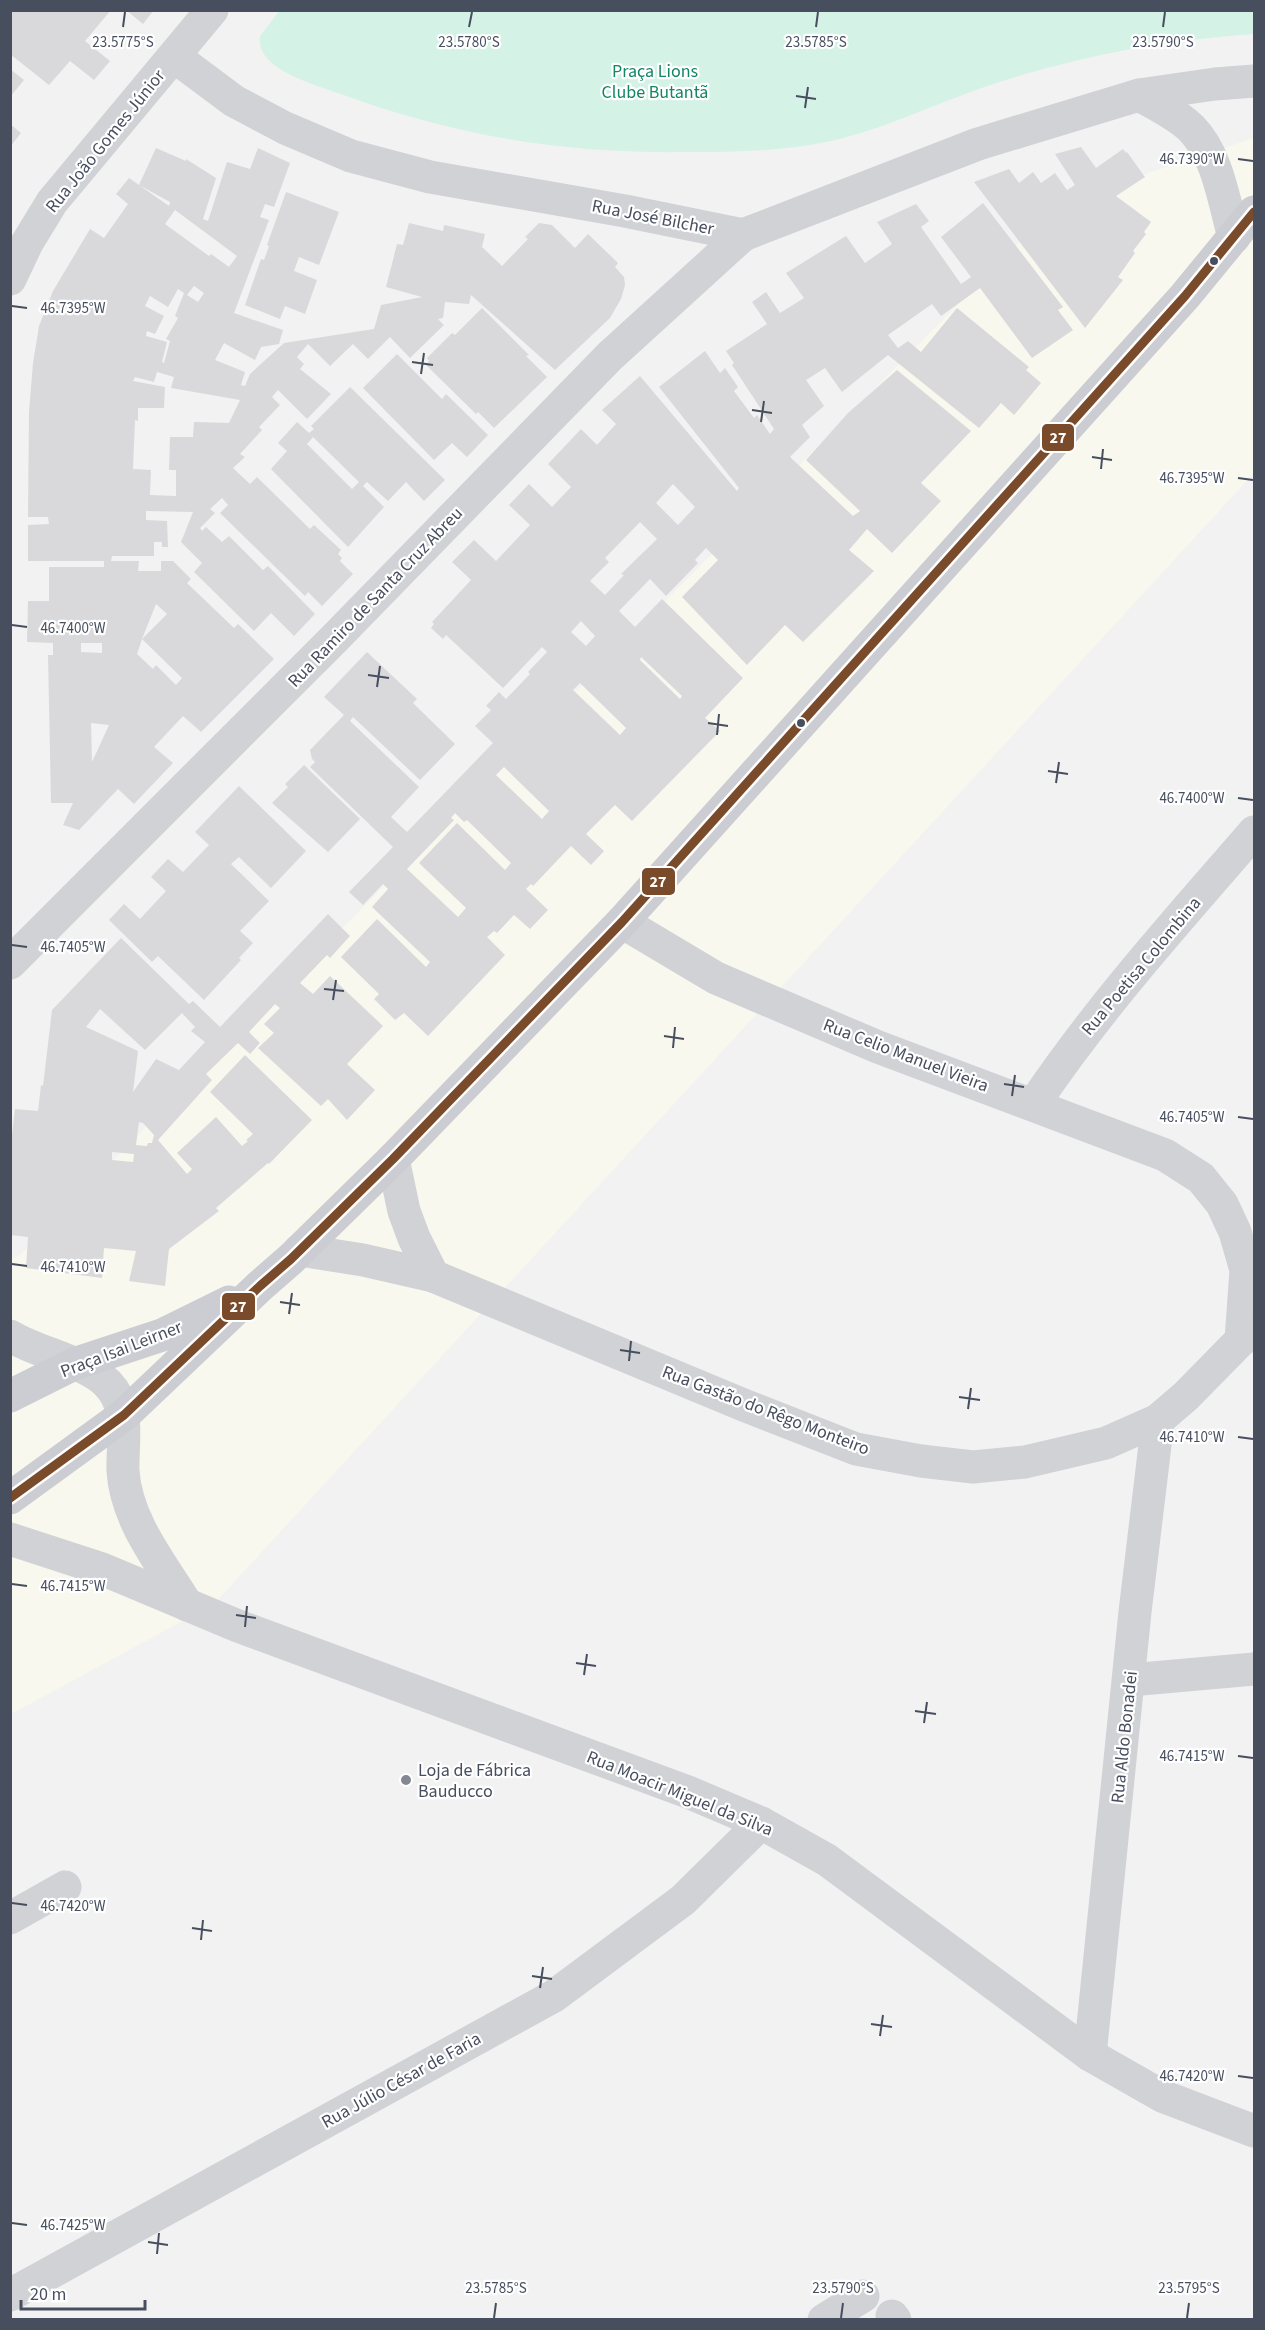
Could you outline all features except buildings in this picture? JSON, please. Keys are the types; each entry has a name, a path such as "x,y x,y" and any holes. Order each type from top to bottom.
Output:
{"main road":[{"path":"260,1286 393,1159 622,922 1185,296 1254,212"},
{"name":"Praça Isai Leirner","path":"10,1396 74,1364 162,1335 260,1286"},
{"name":"Praça Isai Leirner","path":"10,1498 124,1415 260,1286"}],"street":[{"name":"Rua João Gomes Júnior","path":"10,279 27,243 52,202 212,10"},
{"name":"Rua José Bilcher","path":"175,57 234,101 285,128 351,156 430,177 625,211 742,235"},
{"path":"742,235 978,144 1139,95 1254,81"},
{"path":"1139,95 1164,109 1191,129 1206,150 1217,177 1234,237"},
{"name":"Rua Ramiro de Santa Cruz Abreu","path":"10,963 326,647 610,356 742,235"},
{"name":"Rua Poetisa Colombina","path":"1034,1104 1063,1060 1113,996 1254,832"},
{"name":"Rua Celio Manuel Vieira","path":"622,922 716,978 878,1047 1165,1155 1201,1178 1222,1204 1235,1232 1246,1270 1248,1336"},
{"path":"393,1159 404,1211 414,1238 433,1276"},
{"name":"Rua Gastão do Rêgo Monteiro","path":"300,1250 363,1260 433,1276 735,1402 856,1449 921,1461 973,1467 1025,1461 1106,1443 1158,1420 1248,1336"},
{"path":"10,1336 23,1344 94,1373 108,1383 118,1396 124,1415 123,1473 129,1506 143,1534 187,1605"},
{"name":"Rua Aldo Bonadei","path":"1090,2055 1158,1420"},
{"name":"Rua Moacir Miguel da Silva","path":"10,1539 102,1569 187,1605 688,1792 761,1823 827,1860 1090,2055 1162,2096 1254,2132"},
{"path":"1130,1680 1254,1669"},
{"name":"Rua Júlio César de Faria","path":"10,2295 554,1996 682,1900 761,1823"},
{"path":"10,1918 65,1887"},
{"path":"824,2319 863,2296"}],"shaded area":[{"path":"1254,138 1254,473 214,1604 11,1714 11,1260 20,1255 1058,203"}],"green space":[{"name":"Praça Lions Clube Butantã","path":"280,10 1254,10 1254,34 1152,45 1053,66 987,86 877,128 821,143 745,151 642,152 554,146 467,131 381,108 301,80 276,66 261,48 260,36"}],"transit line":[{"name":"27","path":"10,1498 124,1415 291,1259 393,1159 622,922 1185,296 1254,212"}],"place":[{"name":"Loja de Fábrica Bauducco","path":"406,1780"}]}
